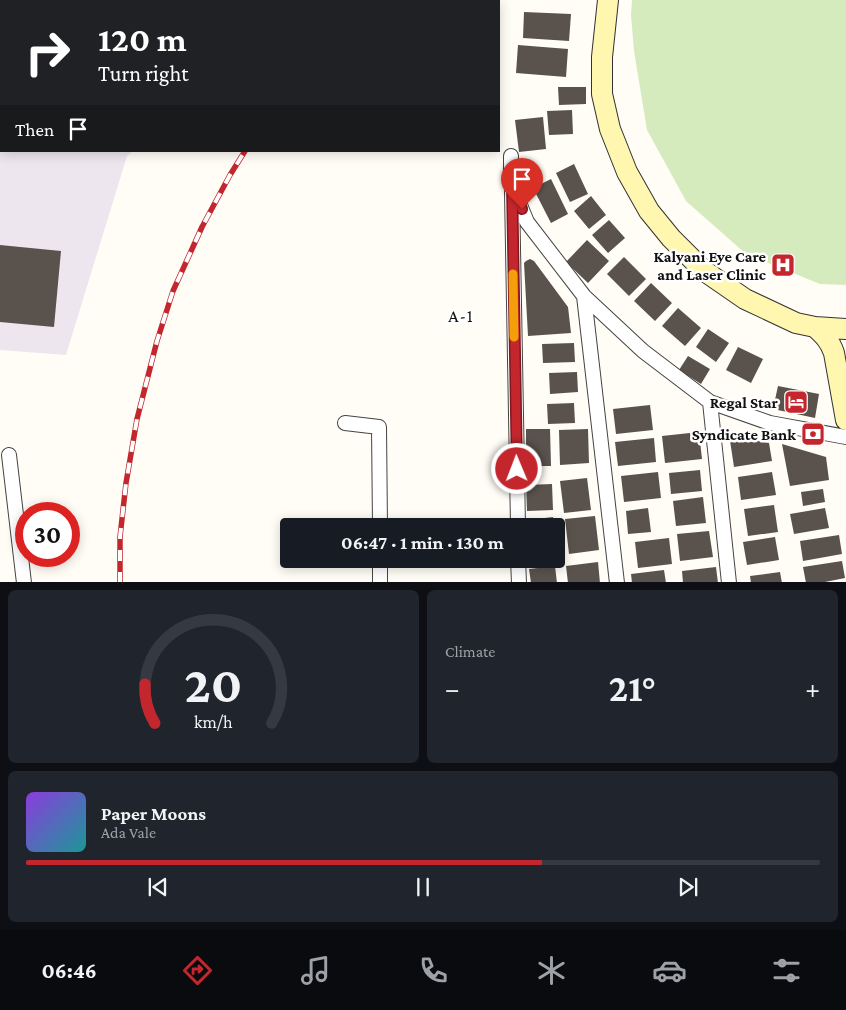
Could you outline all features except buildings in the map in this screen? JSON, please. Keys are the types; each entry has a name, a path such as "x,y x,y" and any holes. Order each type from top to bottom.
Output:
{"street":[{"path":"608,0 602,57 602,94 613,138 627,172 649,211 670,238 702,270 745,299 796,322 815,327 846,330"},
{"path":"510,156 518,518"},
{"path":"512,183 527,222 584,296 643,352 710,402 770,423 846,437"},
{"path":"584,296 617,582"},
{"path":"815,327 831,344 846,420"},
{"path":"710,402 730,582"},
{"path":"345,423 379,427 380,518"},
{"path":"9,455 24,582"},
{"path":"380,568 380,582"},
{"path":"518,568 519,582"}],"shaded area":[{"path":"0,152 132,152 127,156 66,355 0,350"}],"green space":[{"path":"632,0 846,0 846,285 820,284 746,254 686,201 647,130 634,51 631,15"}],"railway":[{"path":"120,582 120,537 126,483 137,419 157,341 173,291 202,227 244,152"}],"slow traffic":[{"path":"513,274 514,337"}],"place":[{"name":"Kalyani Eye Care and Laser Clinic","path":"783,265"},
{"name":"Regal Star","path":"796,402"},
{"name":"Syndicate Bank","path":"813,434"}],"district":[{"name":"A-1","path":"461,316"}],"route":[{"path":"517,469 512,183 522,209"}]}
